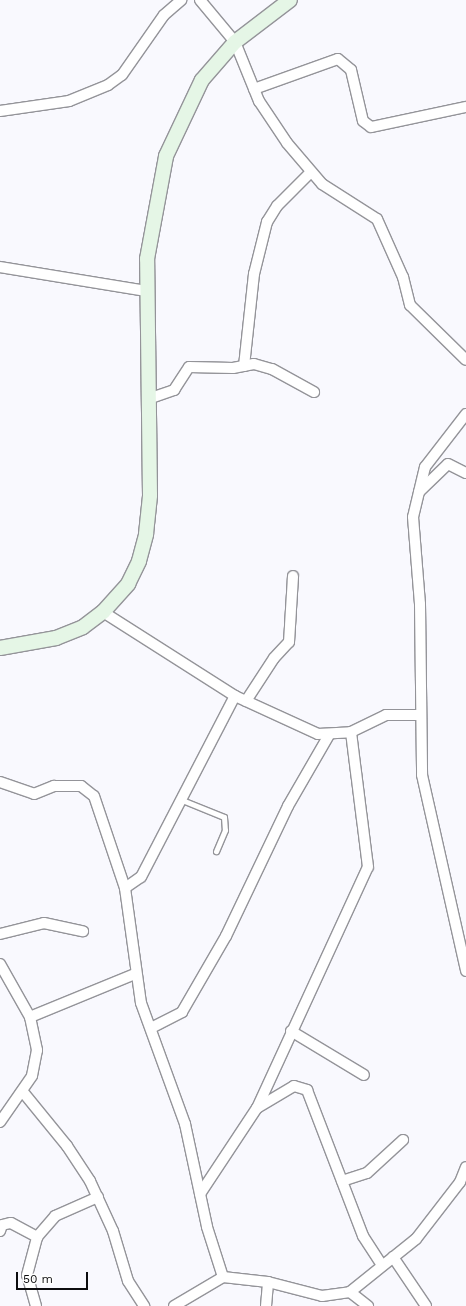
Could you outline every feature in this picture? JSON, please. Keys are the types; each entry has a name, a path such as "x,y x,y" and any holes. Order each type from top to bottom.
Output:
{"main road":[{"path":"0,648 56,638 82,627 103,612 128,584 146,534 150,495 146,291 154,207 166,156 202,80 234,42 290,0"}],"street":[{"path":"0,111 69,101 108,85 122,75 164,15 181,0"},
{"path":"200,0 234,42 254,89 271,120 310,172 322,184 377,219 403,277 410,305 466,360"},
{"path":"254,89 338,59 348,65 363,121 371,127 466,108"},
{"path":"244,366 254,274 267,222 277,206 310,172"},
{"path":"0,267 146,291"},
{"path":"148,399 174,390 189,367 244,366 261,364 314,392"},
{"path":"466,414 425,467 416,495 413,517 420,604 422,775 466,971"},
{"path":"416,495 448,464 466,473"},
{"path":"246,701 274,658 289,642 293,576"},
{"path":"103,612 236,696 318,734 329,736 351,732 386,716 421,715"},
{"path":"125,888 141,877 236,696"},
{"path":"200,1194 257,1108 291,1031 368,868 351,732"},
{"path":"151,1028 182,1012 226,936 288,806 329,736"},
{"path":"0,782 34,794 68,784 90,791 125,888 135,974 151,1028 185,1124 200,1194 223,1277"},
{"path":"0,934 44,922 83,931"},
{"path":"0,1122 23,1092 32,1076 37,1050 30,1017 1,966"},
{"path":"30,1017 135,974"},
{"path":"291,1031 364,1075"},
{"path":"257,1108 294,1086 307,1090 363,1236 382,1265"},
{"path":"23,1092 67,1146 98,1197 128,1281 144,1306"},
{"path":"342,1181 367,1173 403,1140"},
{"path":"174,1306 223,1277 268,1282 322,1296 350,1292 416,1239 460,1182 466,1168"},
{"path":"36,1306 27,1275 37,1237 55,1216 98,1197"},
{"path":"0,1231 2,1225 10,1223 37,1237"},
{"path":"393,1257 426,1306"},
{"path":"266,1306 268,1282"},
{"path":"350,1292 368,1306"}],"lane":[{"path":"182,800 224,818 225,830 216,851"}]}
